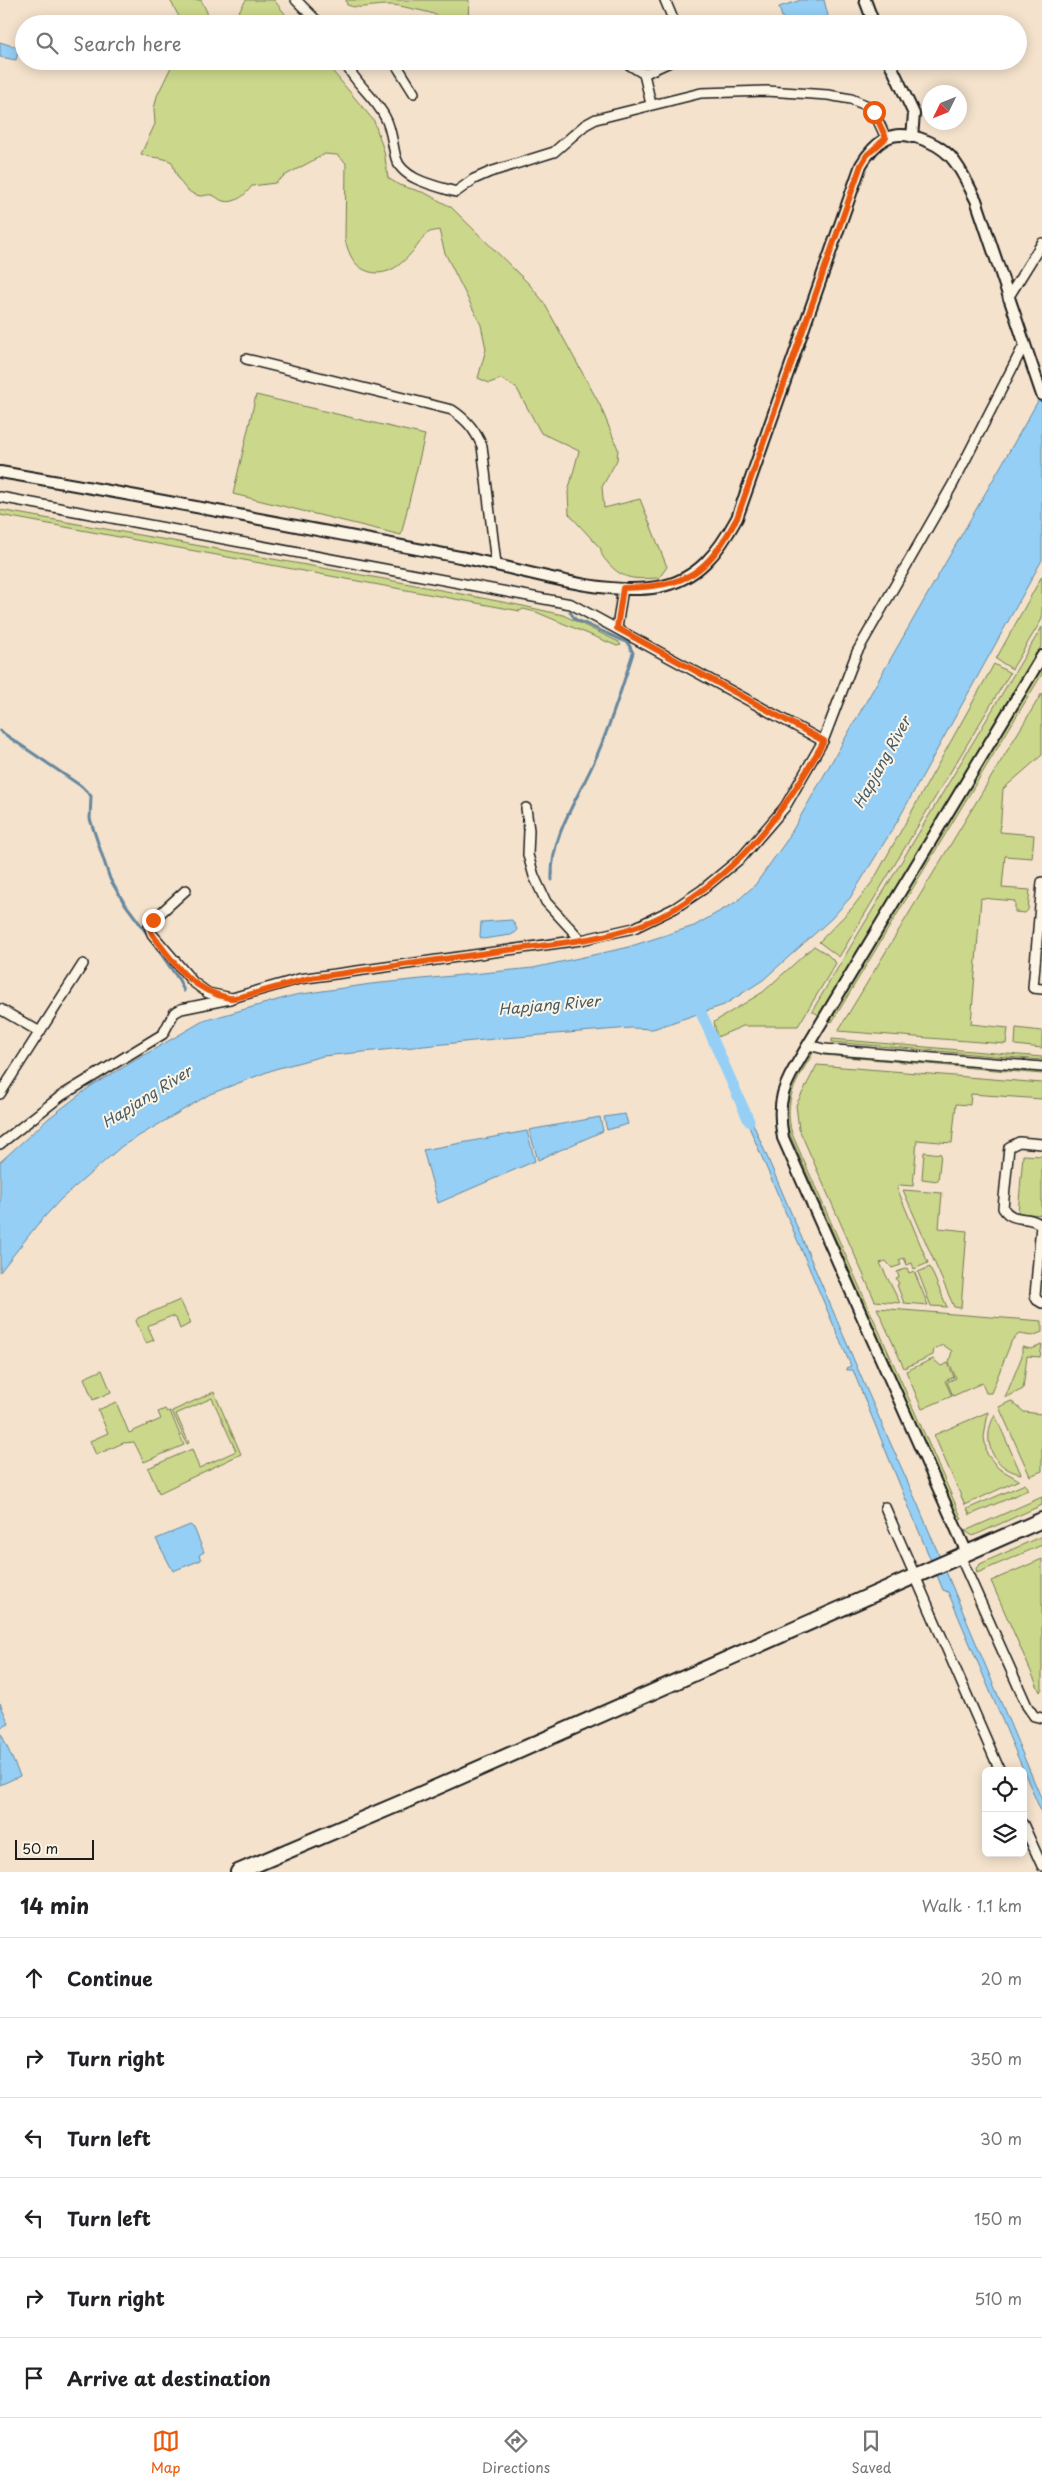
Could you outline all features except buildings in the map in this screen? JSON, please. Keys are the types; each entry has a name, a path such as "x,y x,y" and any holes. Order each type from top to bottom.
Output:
{"main road":[{"path":"238,1872 915,1578 963,1554 1042,1520"}],"street":[{"path":"296,0 311,15"},
{"path":"665,0 671,15"},
{"path":"865,0 871,15"},
{"path":"350,70 360,87 385,116 399,166 406,173 420,180 456,192 474,179 490,172 554,152 585,125 596,119 701,93 767,92 851,99 868,106 874,112 886,138"},
{"path":"400,70 414,93"},
{"path":"638,70 644,74 651,104"},
{"path":"644,74 653,70"},
{"path":"893,70 914,114 912,137"},
{"path":"0,472 96,488 496,564 583,584 623,588 658,587 679,581 703,567 722,544 737,518 861,165 867,155 886,138 903,135 939,148 948,155 962,173 976,200 1041,391"},
{"path":"1008,298 1042,243"},
{"path":"0,1144 61,1096 163,1034 174,1013 182,1009 204,1006 299,979 581,940 634,928 675,908 729,869 766,831 785,806 824,741 858,652 953,484 1024,345"},
{"path":"246,359 452,410 462,417 475,429 482,446 496,564"},
{"path":"0,497 571,604 824,741"},
{"path":"617,628 623,588"},
{"path":"1042,656 808,1045 785,1085 779,1102 782,1138 1027,1706 1034,1716 1042,1718"},
{"path":"526,808 529,830 528,855 534,876 546,902 581,940"},
{"path":"1042,882 1032,988 1042,988"},
{"path":"186,890 153,920 149,926 152,934 193,982 208,993 232,998"},
{"path":"2,1087 83,964"},
{"path":"0,1009 40,1032"},
{"path":"808,1045 1042,1067"},
{"path":"1042,1144 1018,1142 1009,1147 1004,1208 1008,1215 1013,1218 1036,1221 1041,1225 1040,1257 1035,1296 1042,1303"},
{"path":"884,1507 998,1767"},
{"path":"1027,1833 1042,1866"}],"green space":[{"path":"170,0 201,0 207,15 178,15"},
{"path":"246,0 274,0 286,15 237,15"},
{"path":"346,0 469,0 468,15 435,15 393,5 353,7 347,5"},
{"path":"170,70 332,70 374,121 384,151 388,178 399,185 425,193 451,207 529,284 543,301 600,405 618,449 617,460 602,487 604,508 640,499 667,567 659,578 631,578 619,573 608,563 602,555 601,549 569,514 568,492 579,451 541,433 516,387 501,379 489,383 478,378 486,349 481,325 445,253 439,230 427,234 408,256 391,270 378,273 364,270 356,264 350,255 345,240 346,163 337,155 325,154 284,176 275,183 252,186 236,200 228,202 212,195 195,195 185,188 178,178 172,162 141,154 155,124 154,109 157,96"},
{"path":"256,395 425,435 401,535 233,494"},
{"path":"0,510 523,606 563,615 619,642 621,645 617,646 536,612 523,609 520,611 0,515"},
{"path":"1042,576 1042,619 1012,669 996,659"},
{"path":"1042,627 1042,645 819,1015 812,1011"},
{"path":"994,664 1010,673 839,957 819,942 852,908 873,881"},
{"path":"1042,668 1042,674 832,1022 830,1021"},
{"path":"1042,693 1042,755 1003,789 1000,832 1034,835 1032,858 1005,856 1002,888 1030,890 1028,910 1025,913 1015,912 1015,901 981,898 971,1024 1008,1028 1006,1044 838,1031"},
{"path":"814,946 827,954 836,963 798,1026 743,1026 717,1037 714,1022 763,992"},
{"path":"1016,1028 1042,1031 1042,1048 1015,1045"},
{"path":"832,1039 1042,1057 1042,1060 832,1042"},
{"path":"813,1053 797,1082 790,1101 789,1111 792,1134 962,1519 959,1520 790,1135 787,1114 790,1095 802,1067"},
{"path":"824,1053 1042,1072 1042,1074 823,1055"},
{"path":"817,1065 1042,1083 1042,1099 971,1094 970,1105 956,1104 952,1143 917,1140 913,1186 900,1185 897,1188 928,1263 914,1269 912,1263 907,1265 904,1258 899,1260 901,1265 892,1268 886,1261 880,1263 900,1303 875,1301 799,1129 796,1105"},
{"path":"924,1152 941,1154 938,1181 922,1179"},
{"path":"1023,1155 1042,1156 1042,1215 1018,1213"},
{"path":"903,1190 942,1193 939,1228 967,1231 961,1308 954,1307"},
{"path":"930,1267 947,1307 931,1306 918,1272"},
{"path":"907,1268 909,1273 914,1271 928,1305 904,1303 896,1278 899,1277 897,1272"},
{"path":"180,1300 191,1323 180,1329 176,1318 172,1316 149,1325 148,1327 154,1340 146,1343 136,1321 138,1318"},
{"path":"877,1308 1042,1321 1042,1332 1032,1336 1019,1334 1012,1340 991,1393 986,1393 982,1383 953,1396 947,1382 956,1378 949,1362 952,1351 943,1345 934,1349 933,1355 904,1368"},
{"path":"1042,1345 1040,1357 1027,1356 1023,1389 1005,1398 1022,1356 1022,1347 1031,1349"},
{"path":"933,1359 941,1366 948,1363 954,1377 945,1381 952,1396 922,1409 906,1371"},
{"path":"102,1370 111,1392 93,1400 84,1378"},
{"path":"214,1392 241,1454 159,1493 148,1468 192,1449 199,1468 236,1451 212,1398 176,1414 189,1443 187,1444 172,1411"},
{"path":"1011,1401 1024,1412 1042,1414 1042,1471 1030,1476 999,1407"},
{"path":"116,1402 129,1433 161,1419 158,1412 165,1409 167,1412 170,1411 184,1445 144,1462 134,1442 123,1443 96,1455 90,1441 108,1433 98,1410"},
{"path":"988,1412 984,1437 987,1454 998,1468 1019,1480 965,1505 934,1435"},
{"path":"995,1415 1021,1474 1003,1466 992,1452 989,1434"},
{"path":"1025,1484 1028,1490 970,1515 967,1509"},
{"path":"1042,1497 1042,1505 973,1536 965,1531"},
{"path":"1042,1536 1042,1545 977,1573 976,1568 980,1564"},
{"path":"1042,1559 1042,1688 1040,1692 991,1581"}],"water":[{"path":"801,0 824,0 828,15 781,15 779,7"},
{"path":"0,42 15,47 15,60 0,57"},
{"name":"Hapjang River","path":"1042,394 1042,560 897,822 850,898 831,919 763,980 724,1005 653,1029 631,1028 504,1038 323,1056 275,1069 210,1094 122,1146 61,1199 37,1225 0,1272 0,1162 49,1118 91,1086 203,1021 295,995 371,984 533,968 625,948 694,926 736,902 755,885 787,840"},
{"path":"512,920 517,929 511,935 483,939 480,937 481,922"},
{"path":"745,1105 918,1505 1042,1800 1042,1814 1027,1779 1027,1767 1022,1767 948,1592 943,1590 853,1370 847,1370 846,1368 851,1366 741,1108"},
{"path":"625,1114 628,1124 607,1130 604,1117"},
{"path":"600,1117 603,1131 538,1160 529,1130"},
{"path":"527,1131 535,1161 438,1203 423,1150"},
{"path":"190,1525 194,1528 204,1552 199,1555 201,1560 173,1571 156,1539"},
{"path":"0,1703 9,1724 0,1728"},
{"path":"0,1731 20,1776 0,1785"}],"waterway":[{"path":"552,880 555,849 560,834 600,749 633,653 628,643 575,619 570,612"},
{"path":"0,731 81,786 91,796 90,819 110,879 123,901 149,936"},
{"path":"152,941 179,980 184,991"},
{"path":"695,999 749,1121"}],"route":[{"path":"153,920 149,926 152,934 193,982 208,993 232,998 299,979 569,942 634,928 675,908 702,890 729,869 766,831 785,806 824,741 617,628 623,588 658,587 679,581 703,567 722,544 737,518 861,165 867,155 886,138 874,112"}]}
